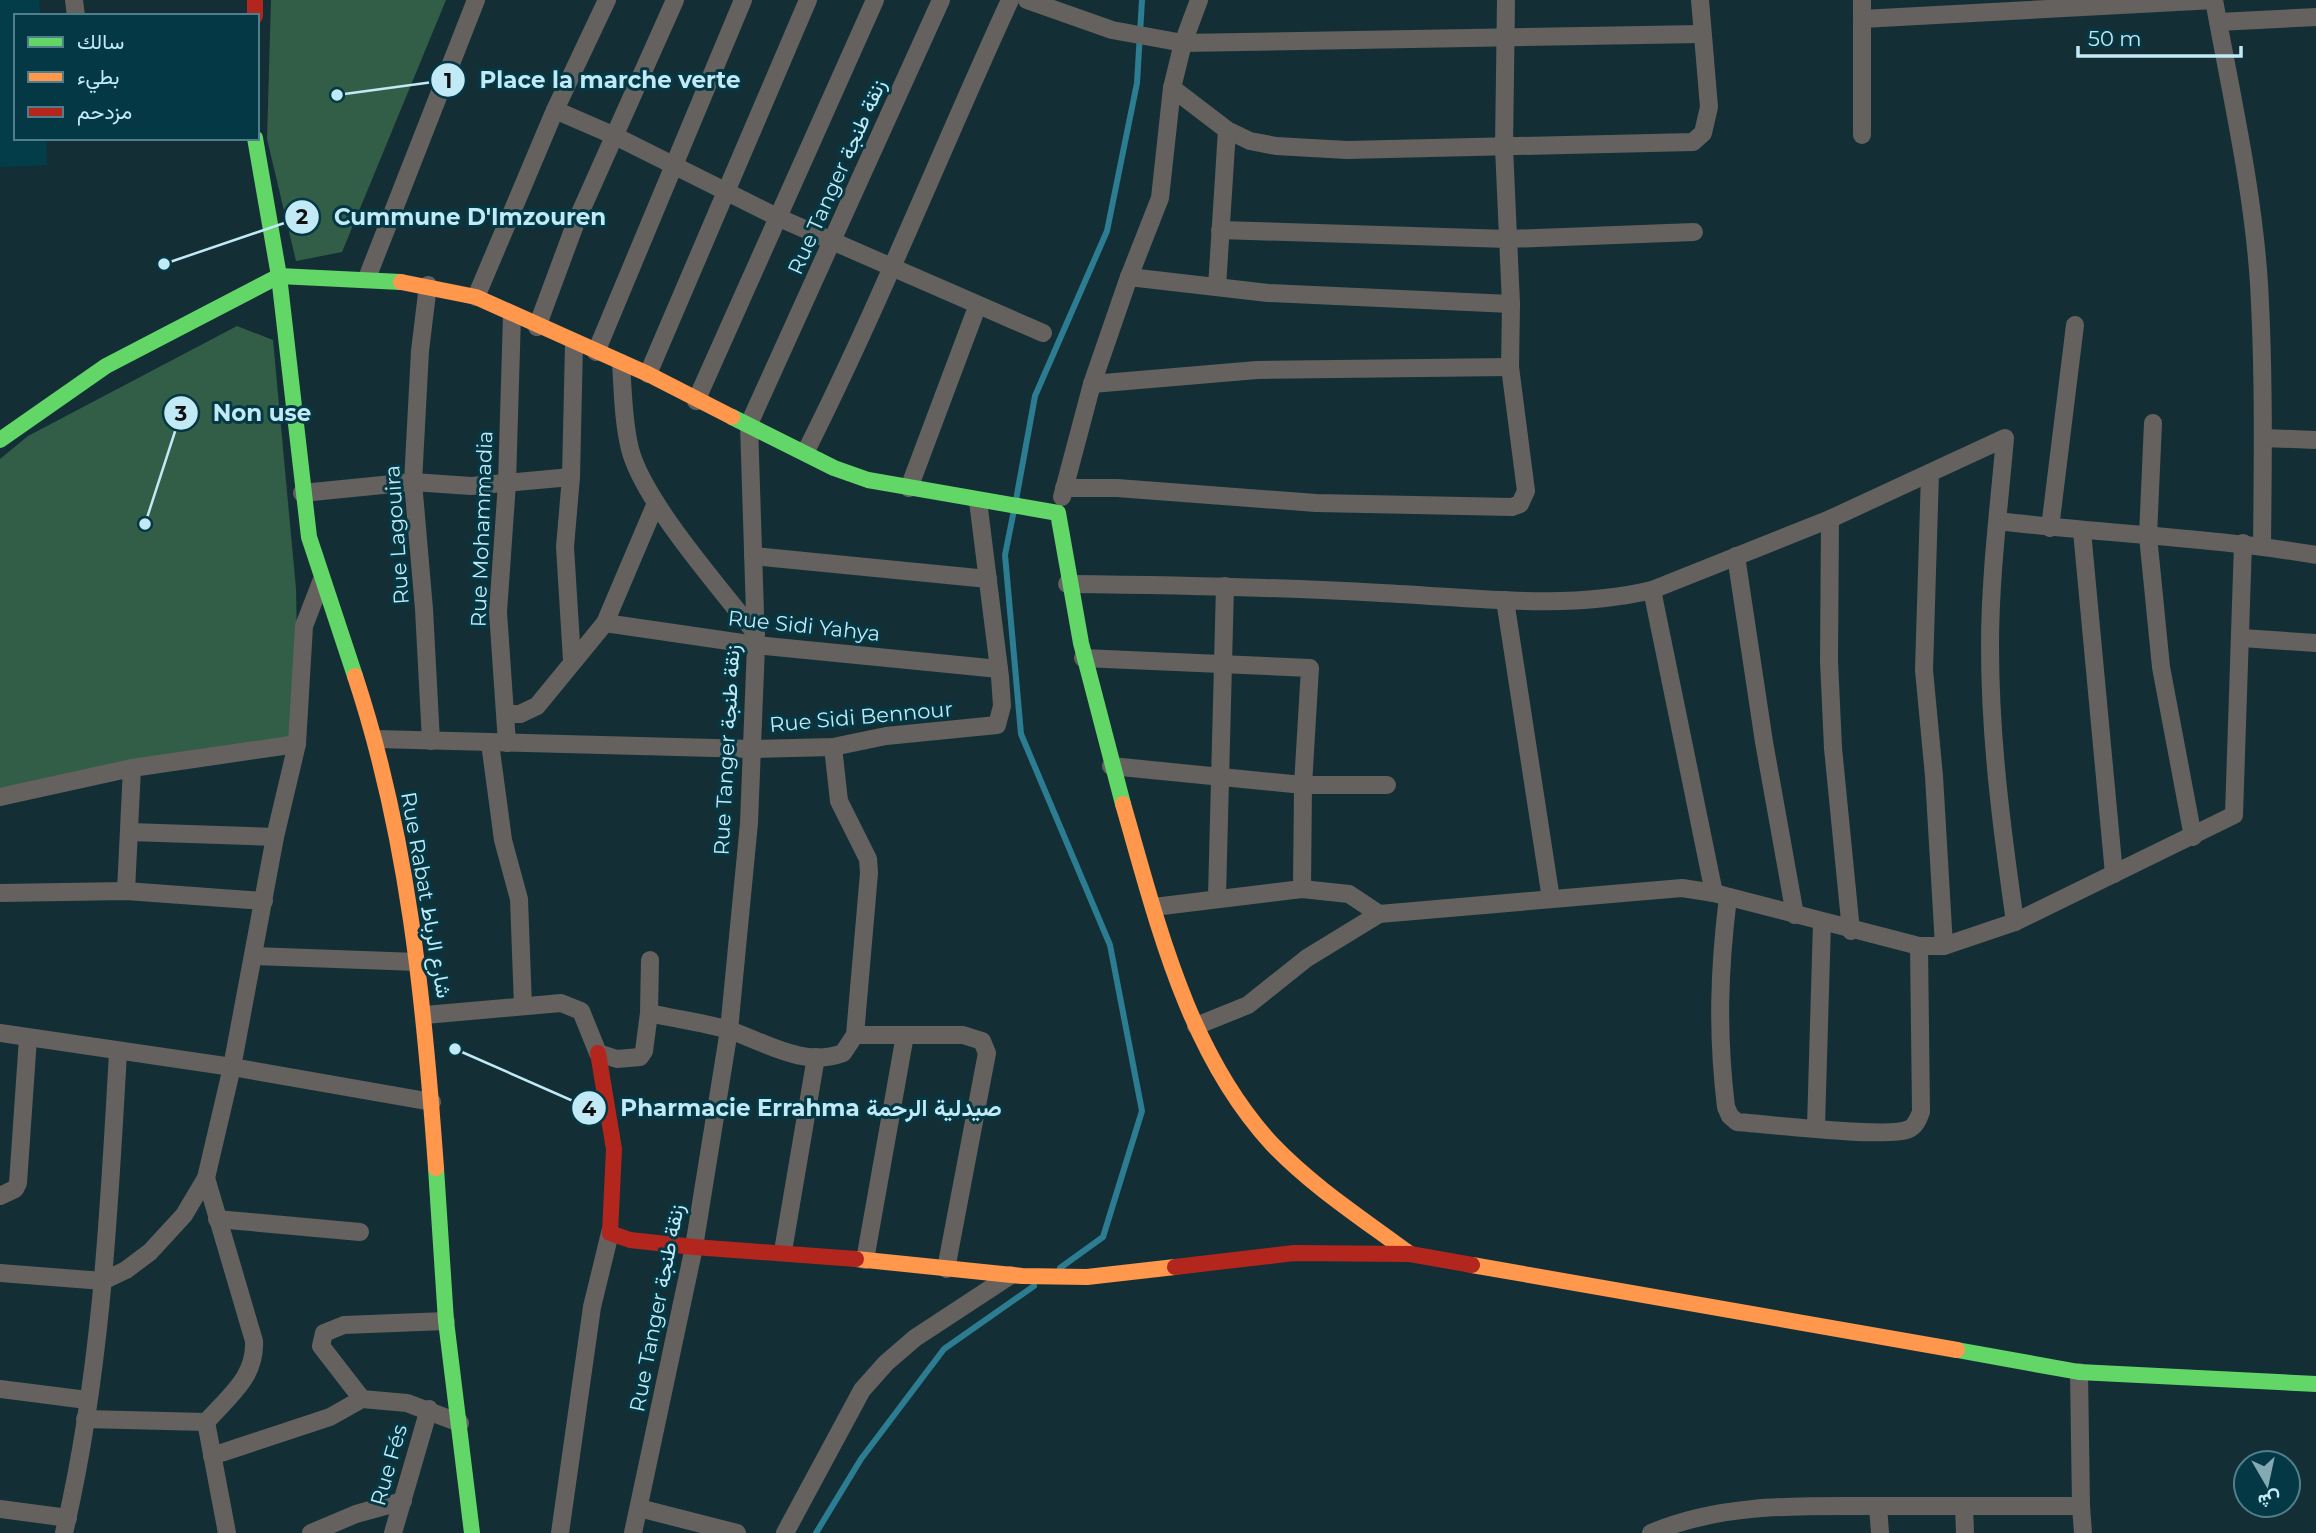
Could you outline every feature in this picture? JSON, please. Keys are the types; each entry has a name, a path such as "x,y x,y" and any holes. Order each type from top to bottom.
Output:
{"street":[{"path":"367,278 477,0"},
{"path":"476,297 555,110 607,0"},
{"path":"537,327 576,222 675,0"},
{"path":"596,352 743,0"},
{"path":"648,374 728,193 766,94 808,0"},
{"path":"696,401 875,0"},
{"name":"Rue Tanger زنقة طنجة","path":"633,1533 694,1247 729,1030 749,823 756,640 749,424 941,0"},
{"path":"806,451 856,351 1010,0"},
{"path":"1027,0 1112,30 1182,43 1702,34"},
{"path":"1199,0 1182,43 1172,88 1160,198 1129,277 1093,384 1064,488 1050,511 1083,658 1111,766 1172,972 1196,1026 1222,1075 1254,1123 1282,1156 1410,1254"},
{"path":"1064,488 1116,488 1315,503 1512,508 1520,504 1526,491 1510,367 1511,304 1504,147 1506,0"},
{"path":"1172,88 1227,130 1250,141 1286,147 1347,150 1693,142 1703,133 1709,107 1700,0"},
{"path":"1862,0 1862,135"},
{"path":"1862,19 1998,6 2214,0 2239,133 2259,282 2264,438 2262,546"},
{"path":"2218,22 2316,17"},
{"path":"555,110 615,136 833,243 1043,334"},
{"path":"1217,287 1227,130"},
{"name":"Rue Rabat شارع الرباط","path":"255,140 279,276 302,493 321,582 376,739 404,866 425,1015 446,1321 472,1533"},
{"path":"1220,230 1508,239 1694,232"},
{"path":"0,440 106,366 279,276 367,278 428,285 476,297 512,316 648,374 696,401 806,451 834,468 868,480 1050,511"},
{"path":"1129,277 1268,293 1511,304"},
{"name":"Rue Lagouira","path":"428,285 420,351 413,482 424,609 431,741"},
{"path":"909,488 977,307"},
{"name":"Rue Mohammadia","path":"512,316 507,483 498,612 506,714 499,743 503,841 519,898 523,1006"},
{"path":"2050,528 2064,436 2075,325"},
{"path":"572,660 565,547 571,477 575,344"},
{"path":"621,363 630,450 656,503 756,640"},
{"path":"1093,384 1257,370 1510,367"},
{"path":"2152,424 2148,536 2161,667 2193,837"},
{"path":"1067,584 1225,586 1505,600 1608,597 1652,590 1830,519 2005,438 1990,642 1991,706 1996,791 2015,922"},
{"path":"2264,438 2316,440"},
{"path":"1930,473 1924,670 1934,776 1944,946"},
{"path":"302,493 413,482 471,486 571,477"},
{"name":"Rue Sidi Bennour","path":"376,739 752,749 833,747 886,736 997,725 1002,706 989,579 986,502"},
{"path":"506,714 531,711 605,623 656,503"},
{"path":"1830,519 1829,661 1833,748 1851,931"},
{"path":"1998,521 2082,531 2243,542 2316,555"},
{"path":"2082,531 2114,874"},
{"path":"1196,1026 1248,1005 1307,958 1380,914 1682,888 1721,895 1851,931 1919,946 1944,946 2015,922 2234,815 2242,638 2243,542"},
{"path":"753,556 989,579"},
{"path":"1737,556 1764,742 1795,915"},
{"path":"0,1273 103,1281 126,1270 150,1252 184,1215 206,1178 232,1067 275,837 298,744 304,626 321,582"},
{"path":"1217,897 1225,586"},
{"path":"1652,590 1721,895 1718,1041 1726,1107 1730,1116 1737,1122 1881,1132 1908,1130 1917,1123 1921,1112 1919,946"},
{"path":"1505,600 1551,899"},
{"name":"Rue Sidi Yahya","path":"605,623 999,669"},
{"path":"2242,638 2316,643"},
{"path":"1083,658 1310,668 1303,785 1302,889"},
{"path":"0,797 132,768 298,744"},
{"path":"649,1013 729,1030 762,1045 816,1057 843,1053 855,1035 869,873 867,859 839,801 833,747"},
{"path":"1111,766 1303,785 1387,785"},
{"path":"126,891 132,768"},
{"path":"130,832 275,837"},
{"path":"1154,907 1217,897 1302,889 1349,894 1380,914"},
{"path":"0,893 126,891 264,901"},
{"path":"1816,1127 1822,922"},
{"path":"253,957 417,962"},
{"path":"598,1053 617,1059 640,1057 644,1051 649,1013 650,960"},
{"path":"425,1015 561,1003 572,1005 585,1018 598,1053 614,1149 610,1233 592,1307 560,1533"},
{"path":"0,1033 232,1067 432,1102"},
{"path":"855,1035 963,1035 982,1041 987,1053 946,1269"},
{"path":"865,1260 905,1035"},
{"path":"0,1196 15,1189 18,1183 28,1038"},
{"path":"0,1509 66,1525 85,1419 103,1281 118,1052"},
{"path":"783,1251 816,1057"},
{"path":"85,1419 206,1422 248,1375 254,1354 254,1340 206,1178"},
{"path":"217,1219 360,1232"},
{"path":"610,1233 630,1240 694,1247 783,1251 1017,1276 1087,1277 1294,1253 1410,1254 2079,1372 2316,1384"},
{"path":"785,1533 862,1390 886,1363 915,1338 1017,1276"},
{"path":"362,1399 321,1346 324,1333 344,1325 446,1321"},
{"path":"2079,1372 2083,1533"},
{"path":"0,1389 87,1399"},
{"path":"212,1456 321,1420 362,1399 407,1403 429,1409 460,1423"},
{"name":"Rue Fés","path":"393,1533 429,1409"},
{"path":"206,1422 227,1533"},
{"path":"311,1533 356,1514 403,1501"},
{"path":"1878,1506 1880,1533"},
{"path":"1964,1506 1965,1533"},
{"path":"1651,1533 1696,1517 1750,1509 2081,1506"},
{"path":"639,1508 737,1533"}],"shaded area":[{"path":"0,0 39,0 40,14 14,14 14,140 46,140 47,165 0,167"}],"green space":[{"path":"271,0 446,0 342,252 296,261 267,139"},
{"path":"237,326 273,340 296,589 299,740 0,795 0,459 28,436"}],"waterway":[{"path":"1016,500 1035,396 1107,231 1137,83 1142,0"},
{"path":"1014,510 1005,555 1021,734 1110,945 1142,1111 1103,1237 1060,1268"},
{"path":"816,1533 861,1459 944,1349 1034,1286"}],"traffic: fast":[{"path":"255,140 279,276 309,537 355,676"},
{"path":"0,440 106,366 279,276 401,282"},
{"path":"732,417 834,468 868,480 1058,513 1081,643 1123,804"},
{"path":"436,1168 446,1321 472,1533"},
{"path":"1957,1350 2079,1372 2316,1384"}],"traffic: slow":[{"path":"401,282 476,297 648,374 732,417"},
{"path":"355,676 373,736 401,858 419,981 436,1168"},
{"path":"1123,804 1178,983 1196,1027 1218,1069 1243,1108 1288,1160 1339,1202 1410,1254"},
{"path":"856,1259 1022,1276 1087,1277 1175,1267"},
{"path":"1472,1265 1957,1350"}],"traffic: jam":[{"path":"255,0 255,14"},
{"path":"598,1053 614,1149 610,1233 630,1240 694,1247 856,1259"},
{"path":"1175,1267 1294,1253 1410,1254 1472,1265"}],"place":[{"name":"Place la marche verte","path":"337,95"},
{"name":"Cummune D'Imzouren","path":"164,264"},
{"name":"Non use","path":"145,524"},
{"name":"Pharmacie Errahma صيدلية الرحمة","path":"455,1049"}]}
